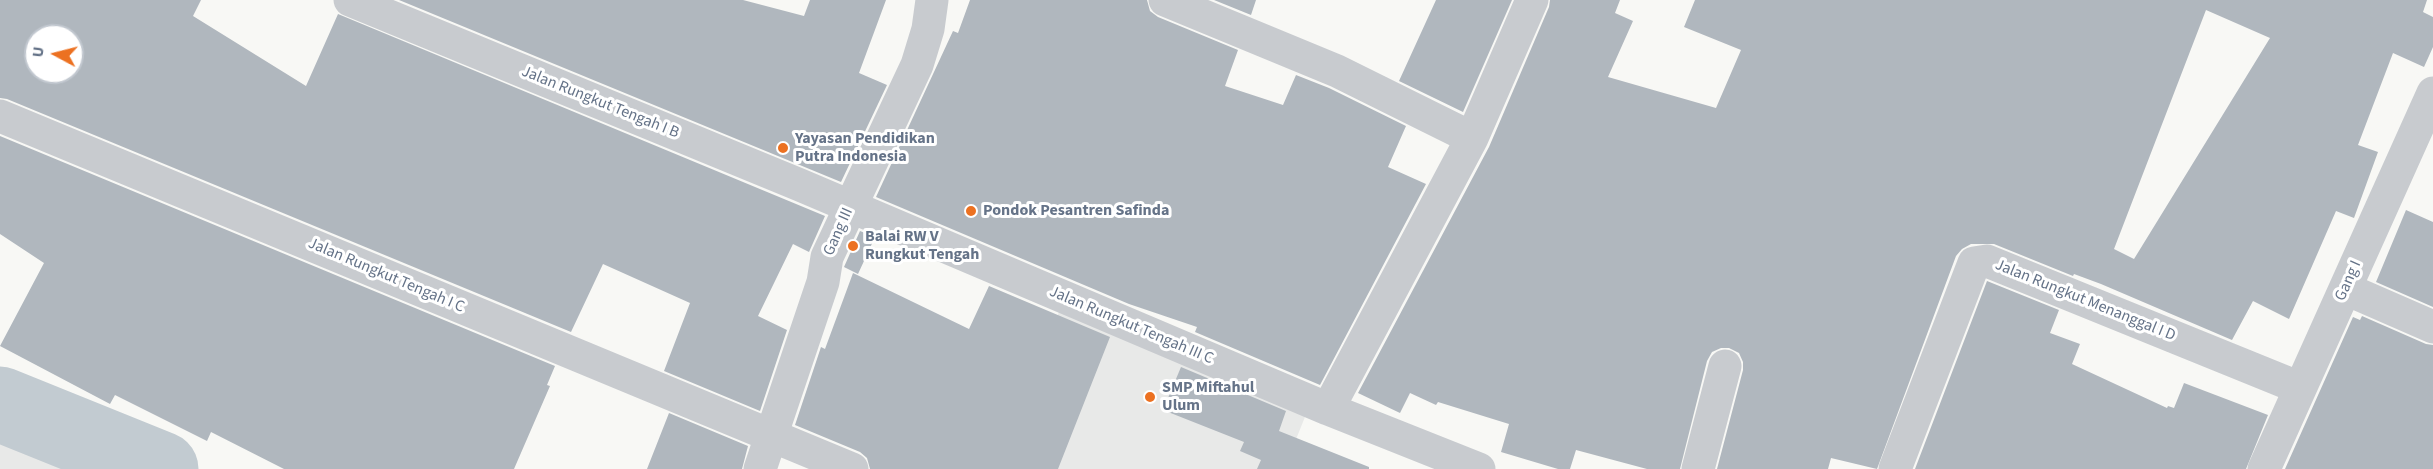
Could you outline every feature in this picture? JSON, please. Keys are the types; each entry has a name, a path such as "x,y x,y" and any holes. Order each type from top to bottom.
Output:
{"street":[{"name":"Jalan Rungkut Tengah I B","path":"351,0 850,207"},
{"name":"Gang III","path":"760,469 823,282 827,258 916,65 928,29 932,0"},
{"path":"1165,0 1337,71 1472,138"},
{"path":"1328,409 1472,138 1532,0"},
{"name":"Gang I","path":"2264,469 2433,93"},
{"name":"Jalan Rungkut Tengah I C","path":"0,116 852,469"},
{"name":"Jalan Rungkut Tengah III C","path":"850,207 1328,409 1479,469"},
{"name":"Jalan Rungkut Menanggal I D","path":"1895,469 1974,263 1980,261 1987,261 2300,388"},
{"path":"2346,289 2433,327"},
{"path":"1698,469 1725,366"}],"shaded area":[{"name":"SMP Miftahul Ulum","path":"1062,304 1307,412 1284,469 998,469"},
{"path":"0,412 142,469 0,469"}],"building":[{"path":"0,0 201,0 193,16 306,86 338,14 825,216 809,252 793,244 758,316 787,330 760,411 664,371 690,303 603,264 571,332 0,98"},
{"path":"399,0 743,0 804,16 810,0 886,0 859,73 887,85 841,182"},
{"path":"970,0 1147,0 1150,11 1158,17 1238,50 1225,86 1283,105 1296,75 1329,88 1406,126 1388,167 1426,184 1320,385 1195,332 1197,327 1129,304 876,197 953,31 958,33"},
{"path":"1214,0 1256,0 1251,15"},
{"path":"1436,0 1512,0 1463,112 1399,81"},
{"path":"1550,0 1620,0 1615,13 1633,21 1608,77 1716,108 1741,50 1684,27 1695,0 2427,0 2423,12 2433,17 2433,47 2424,67 2393,53 2358,145 2378,152 2354,218 2336,211 2289,319 2253,301 2232,340 2101,284 2074,274 2073,276 1994,244 1971,244 1956,256 1877,469 1831,458 1828,469 1717,469 1743,370 1743,362 1739,353 1729,348 1721,348 1712,352 1707,361 1680,469 1647,469 1576,450 1570,469 1558,469 1501,452 1509,424 1438,402 1436,405 1410,393 1400,413 1358,393 1489,147","holes":["2206,10 2270,38 2134,259 2114,249"]},
{"path":"0,136 555,366 547,385 550,386 514,469 284,469 211,432 207,441 115,395 110,404 0,346 44,263 0,234"},
{"path":"2406,210 2433,222 2433,307 2376,282"},
{"path":"860,231 875,237 858,274 844,267"},
{"path":"853,273 969,329 989,286 1110,337 1058,469 870,469 867,458 860,452 795,425 821,347 825,349"},
{"path":"1987,281 2059,310 2050,333 2080,344 2072,364 2167,408 2168,406 2174,408 2184,383 2268,415 2246,469 1915,469"},
{"path":"2362,316 2433,345 2433,469 2285,469 2353,317 2360,320"},
{"path":"1181,367 1286,411 1279,431 1369,467 1369,469 1257,469 1261,460 1240,451 1244,442 1163,410"},
{"path":"669,413 748,446 742,469 647,469"}],"waterway":[{"path":"0,404 161,469"}],"place":[{"name":"Yayasan Pendidikan Putra Indonesia","path":"783,148"},
{"name":"Pondok Pesantren Safinda","path":"971,211"},
{"name":"Balai RW V Rungkut Tengah","path":"853,246"},
{"name":"SMP Miftahul Ulum","path":"1150,397"}]}
